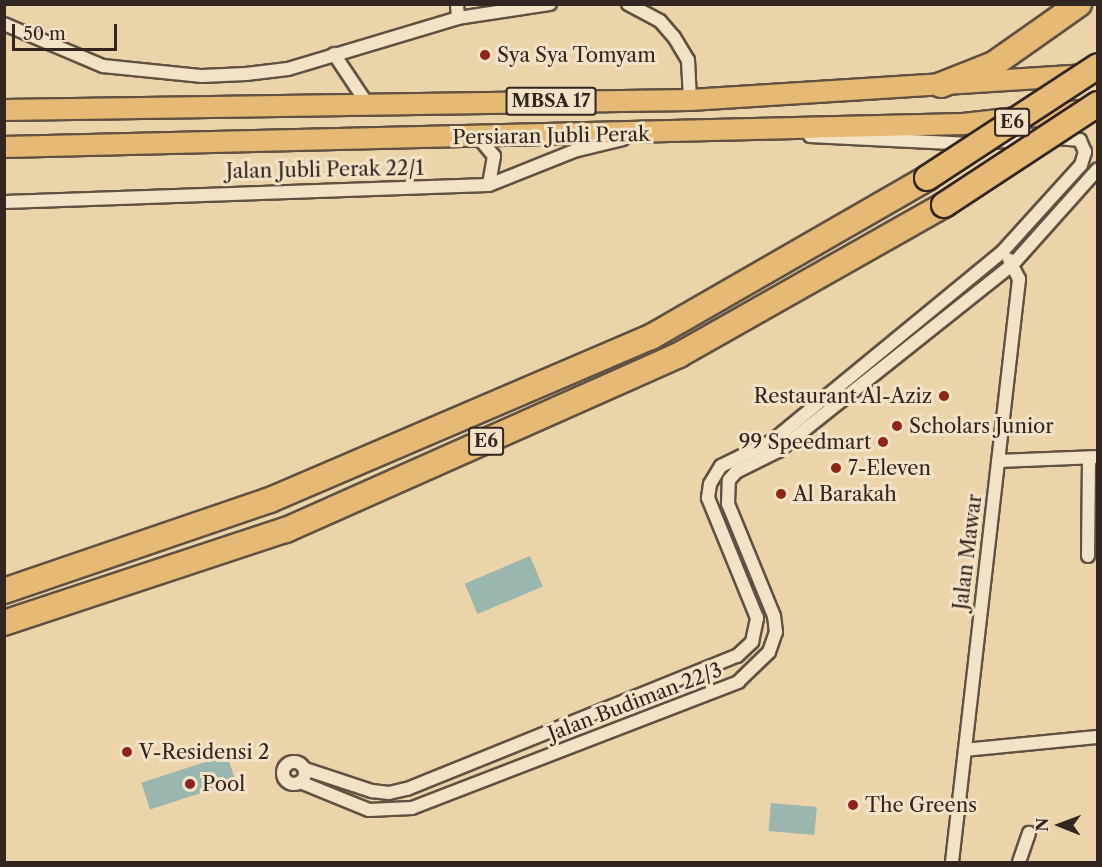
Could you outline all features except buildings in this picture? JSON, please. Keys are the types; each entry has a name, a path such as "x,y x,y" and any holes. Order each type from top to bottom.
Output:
{"highway":[{"path":"941,85 993,64 1079,4"},
{"name":"E6","path":"4,591 270,500 651,337 927,178 1098,66"},
{"name":"E6","path":"4,623 286,531 679,355 944,205 1098,104"}],"main road":[{"name":"Persiaran Jubli Perak","path":"4,110 690,100 1098,74"},
{"name":"Persiaran Jubli Perak","path":"4,147 638,135 750,129 963,124 1098,109"}],"street":[{"path":"457,4 458,18"},
{"path":"4,24 93,63 146,71 246,74 288,69 458,18 550,4"},
{"path":"628,4 660,21 674,37 688,60 690,100"},
{"path":"334,54 368,105"},
{"name":"Jalan Budiman 22/3","path":"305,769 372,791 389,793 407,789 738,656 752,642 757,618 708,498 710,484 721,466 772,441 1003,251 1081,165 1085,152 1080,140 1071,136 954,145 750,129"},
{"name":"Jalan Jubli Perak 22/1","path":"4,202 271,190 474,187 489,185 574,151 638,135"},
{"path":"478,137 494,156 489,185"},
{"path":"1013,264 1098,169"},
{"name":"Jalan Mawar","path":"952,862 1019,279 1013,264 1003,251"},
{"name":"Jalan Budiman 22/3","path":"300,782 369,810 412,808 738,682 769,652 776,632 774,616 728,504 729,480 736,472 778,451 1013,264"},
{"path":"998,461 1093,458 1088,556"},
{"path":"965,750 1098,737"},
{"path":"297,762 305,769 300,782 286,780 284,768 297,762"},
{"path":"1019,862 1029,833"}],"water":[{"path":"530,556 543,586 478,614 465,584"},
{"name":"Pool","path":"227,755 236,782 150,809 141,783"},
{"path":"771,803 817,807 814,835 769,831"}],"place":[{"name":"Sya Sya Tomyam","path":"485,55"},
{"name":"Restaurant Al-Aziz","path":"944,396"},
{"name":"Scholars Junior","path":"897,426"},
{"name":"99 Speedmart","path":"883,442"},
{"name":"7-Eleven","path":"836,468"},
{"name":"Al Barakah","path":"781,494"},
{"name":"V-Residensi 2","path":"127,752"},
{"name":"Pool","path":"190,784"},
{"name":"The Greens","path":"853,805"}]}
